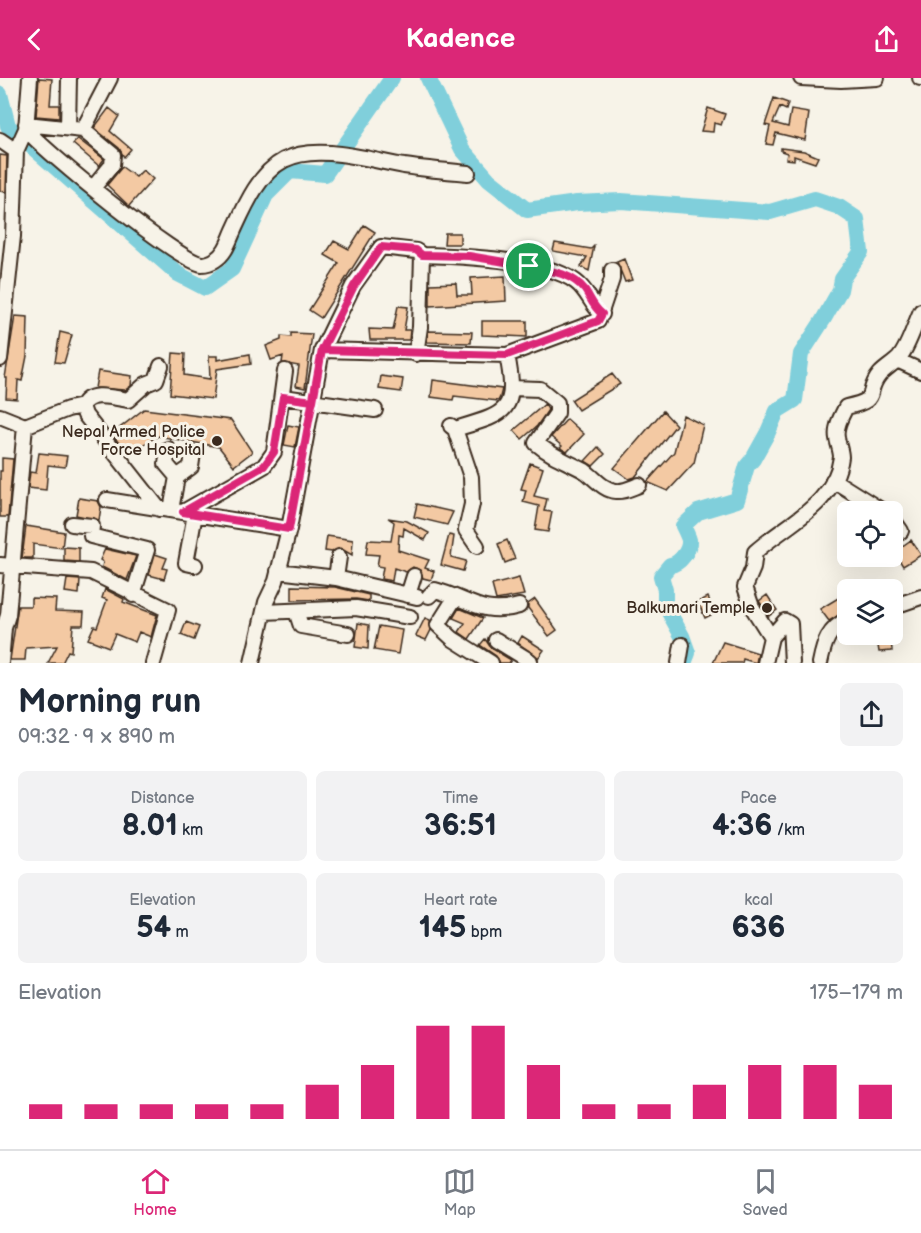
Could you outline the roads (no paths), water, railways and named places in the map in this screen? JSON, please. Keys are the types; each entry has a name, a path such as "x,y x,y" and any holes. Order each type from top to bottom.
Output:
{"street":[{"path":"0,359 13,236 16,148 26,128 30,78"},
{"path":"68,128 69,78"},
{"path":"83,130 110,78"},
{"path":"801,78 841,80 877,78"},
{"path":"26,128 83,130 113,155 112,165 93,188"},
{"path":"26,128 93,188 137,223 183,255 201,264 214,261 225,250 248,201 282,161 303,154 329,153 468,173"},
{"path":"0,140 16,148"},
{"path":"252,663 264,612 289,529 322,350 354,286 381,247 416,250 422,255 478,257 556,272 574,280 585,289 596,309 602,314"},
{"path":"416,354 420,327 422,255"},
{"path":"322,350 507,355 598,321 612,279 612,270"},
{"path":"771,637 752,608 745,587 753,568 755,552 773,536 810,512 824,498 841,456 836,435 846,407 865,402 872,394 880,374 906,349 921,311"},
{"path":"477,546 466,531 472,504 471,477 453,427 488,419 503,411 512,378 507,355"},
{"path":"897,360 921,371"},
{"path":"161,366 156,380 146,384 128,400 94,396 84,401 82,406 85,415 177,511"},
{"path":"177,511 264,466 270,460 274,452 285,371"},
{"path":"511,388 540,389 557,403 557,413 536,443 553,457 584,471 602,486 614,491 626,491 639,485"},
{"path":"283,397 375,410"},
{"path":"0,416 25,426 68,409 82,406"},
{"path":"1,663 5,565 25,426"},
{"path":"168,449 166,464 177,477 177,511 186,562 195,565"},
{"path":"177,477 191,467 193,453"},
{"path":"833,480 866,501"},
{"path":"106,500 289,529"},
{"path":"72,524 92,526 91,536 147,550 133,595"},
{"path":"336,578 339,557"},
{"path":"5,565 91,572 133,595 168,610 153,663"},
{"path":"278,571 336,578 418,596 435,590 485,609 509,609 519,606"},
{"path":"414,576 418,596"},
{"path":"903,603 921,597"},
{"path":"455,598 438,625 453,639 491,663"},
{"path":"264,612 356,608 410,617"},
{"path":"296,611 301,626 348,634"},
{"path":"765,663 771,637 785,621 790,624 792,663"},
{"path":"820,663 829,633 837,627"},
{"path":"496,640 530,661 528,663"},
{"path":"679,663 682,645"}],"waterway":[{"path":"0,94 8,126 178,274 205,288 232,269 266,195 290,171 325,174 392,78"},
{"path":"428,78 462,149 489,180 527,210 577,203 621,201 770,212 815,199 839,207 857,219 861,252 842,279 840,290 801,354 795,400 777,411 768,432 747,466 737,500 698,512 683,526 689,540 688,548 681,559 670,565 661,576 665,590 665,605 682,636 688,653 684,663"}],"place":[{"name":"Nepal Armed Police Force Hospital","path":"217,441"},
{"name":"Balkumari Temple","path":"767,608"}]}
